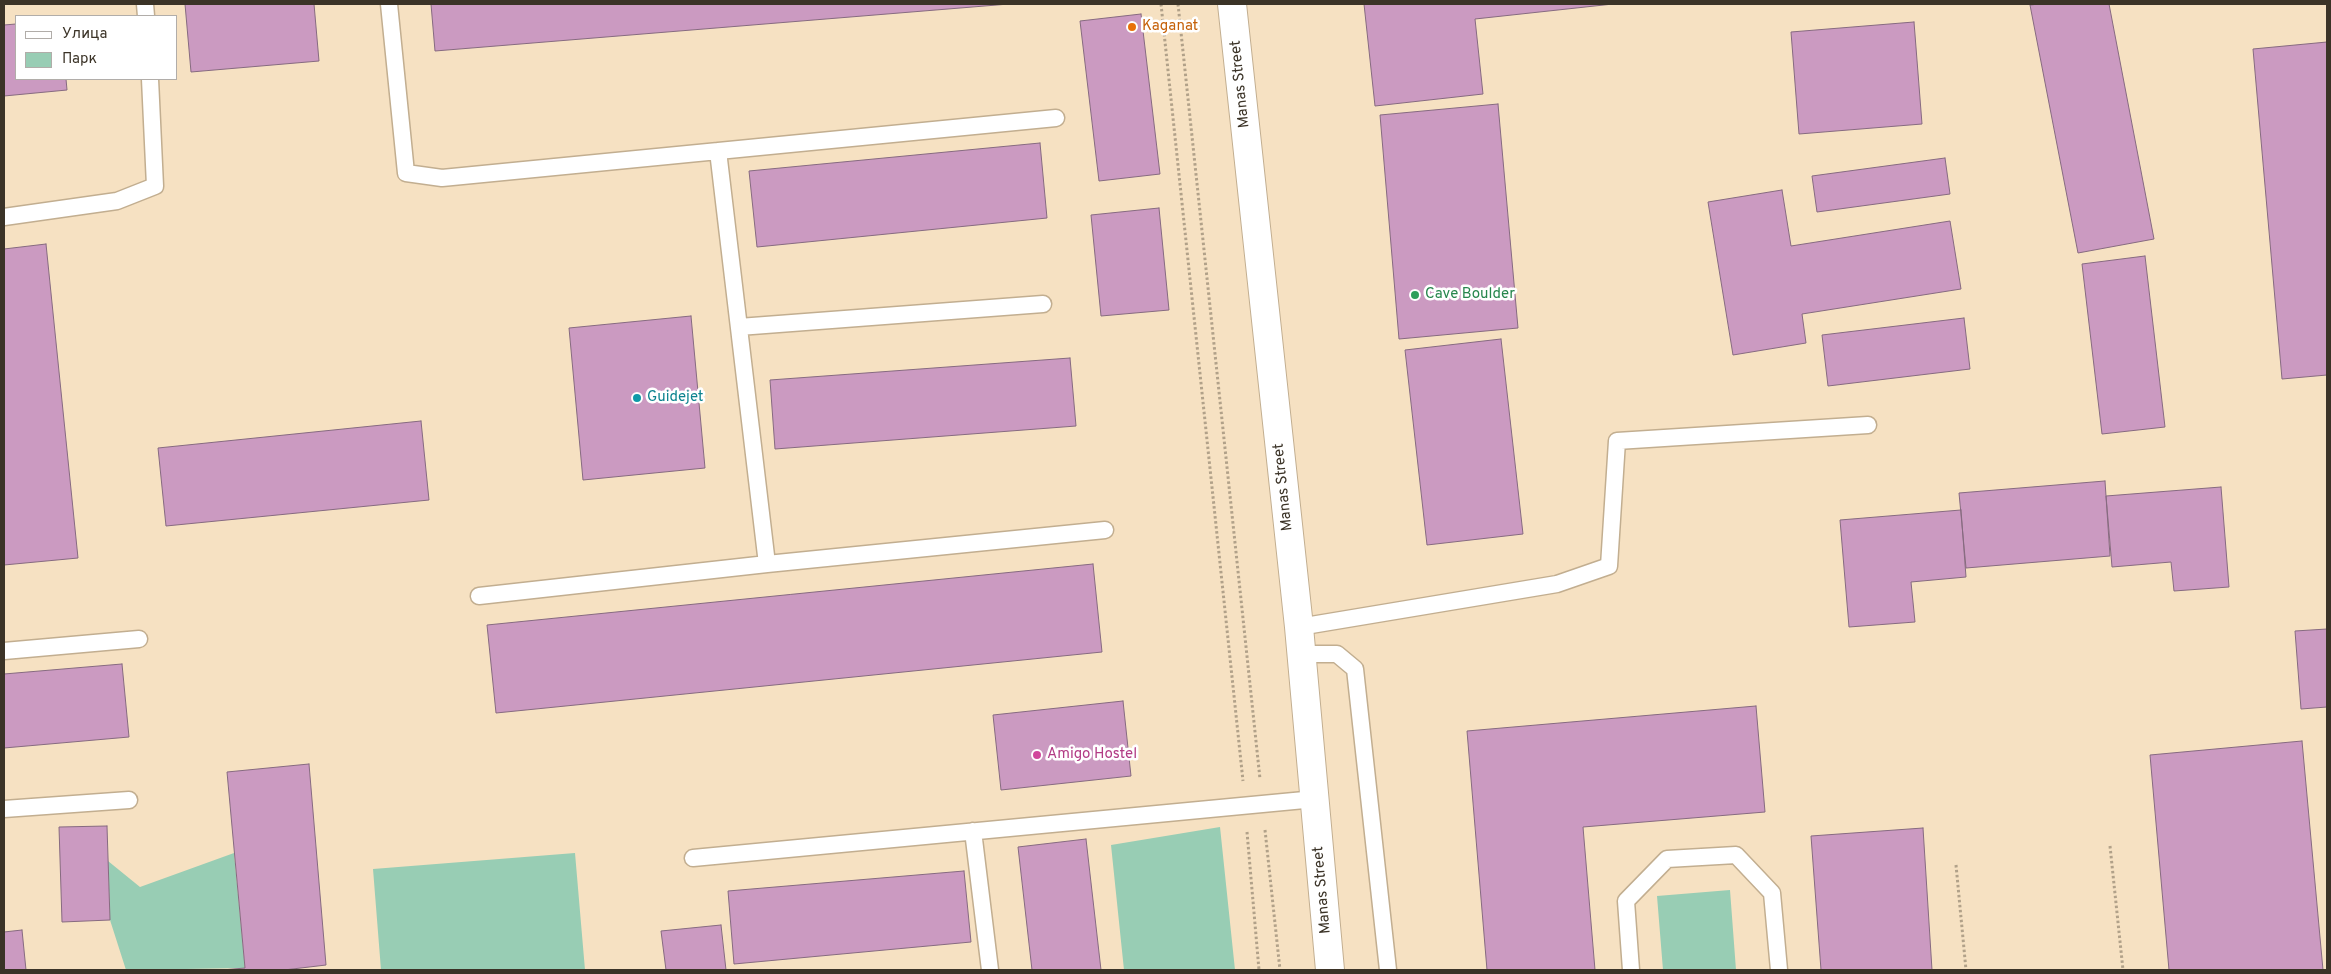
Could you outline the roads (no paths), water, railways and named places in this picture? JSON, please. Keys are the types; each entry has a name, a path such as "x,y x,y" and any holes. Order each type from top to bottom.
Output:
{"street":[{"name":"Manas Street","path":"1232,4 1301,654 1330,970"}],"lane":[{"path":"389,4 406,173 442,178 1056,118"},
{"path":"4,217 117,201 154,186 150,80"},
{"path":"718,152 767,564"},
{"path":"739,327 1043,304"},
{"path":"1298,628 1557,584 1609,566 1617,441 1868,425"},
{"path":"480,596 767,564 1105,530"},
{"path":"4,651 139,639"},
{"path":"1301,654 1338,654 1355,669 1388,970"},
{"path":"693,858 1245,804 1315,799"},
{"path":"4,809 128,800"},
{"path":"973,831 990,970"},
{"path":"1631,970 1626,901 1668,859 1736,855 1772,893 1779,970"}],"place":[{"name":"Kaganat","path":"1132,27"},
{"name":"Cave Boulder","path":"1415,295"},
{"name":"Guidejet","path":"637,398"},
{"name":"Amigo Hostel","path":"1037,755"}]}
